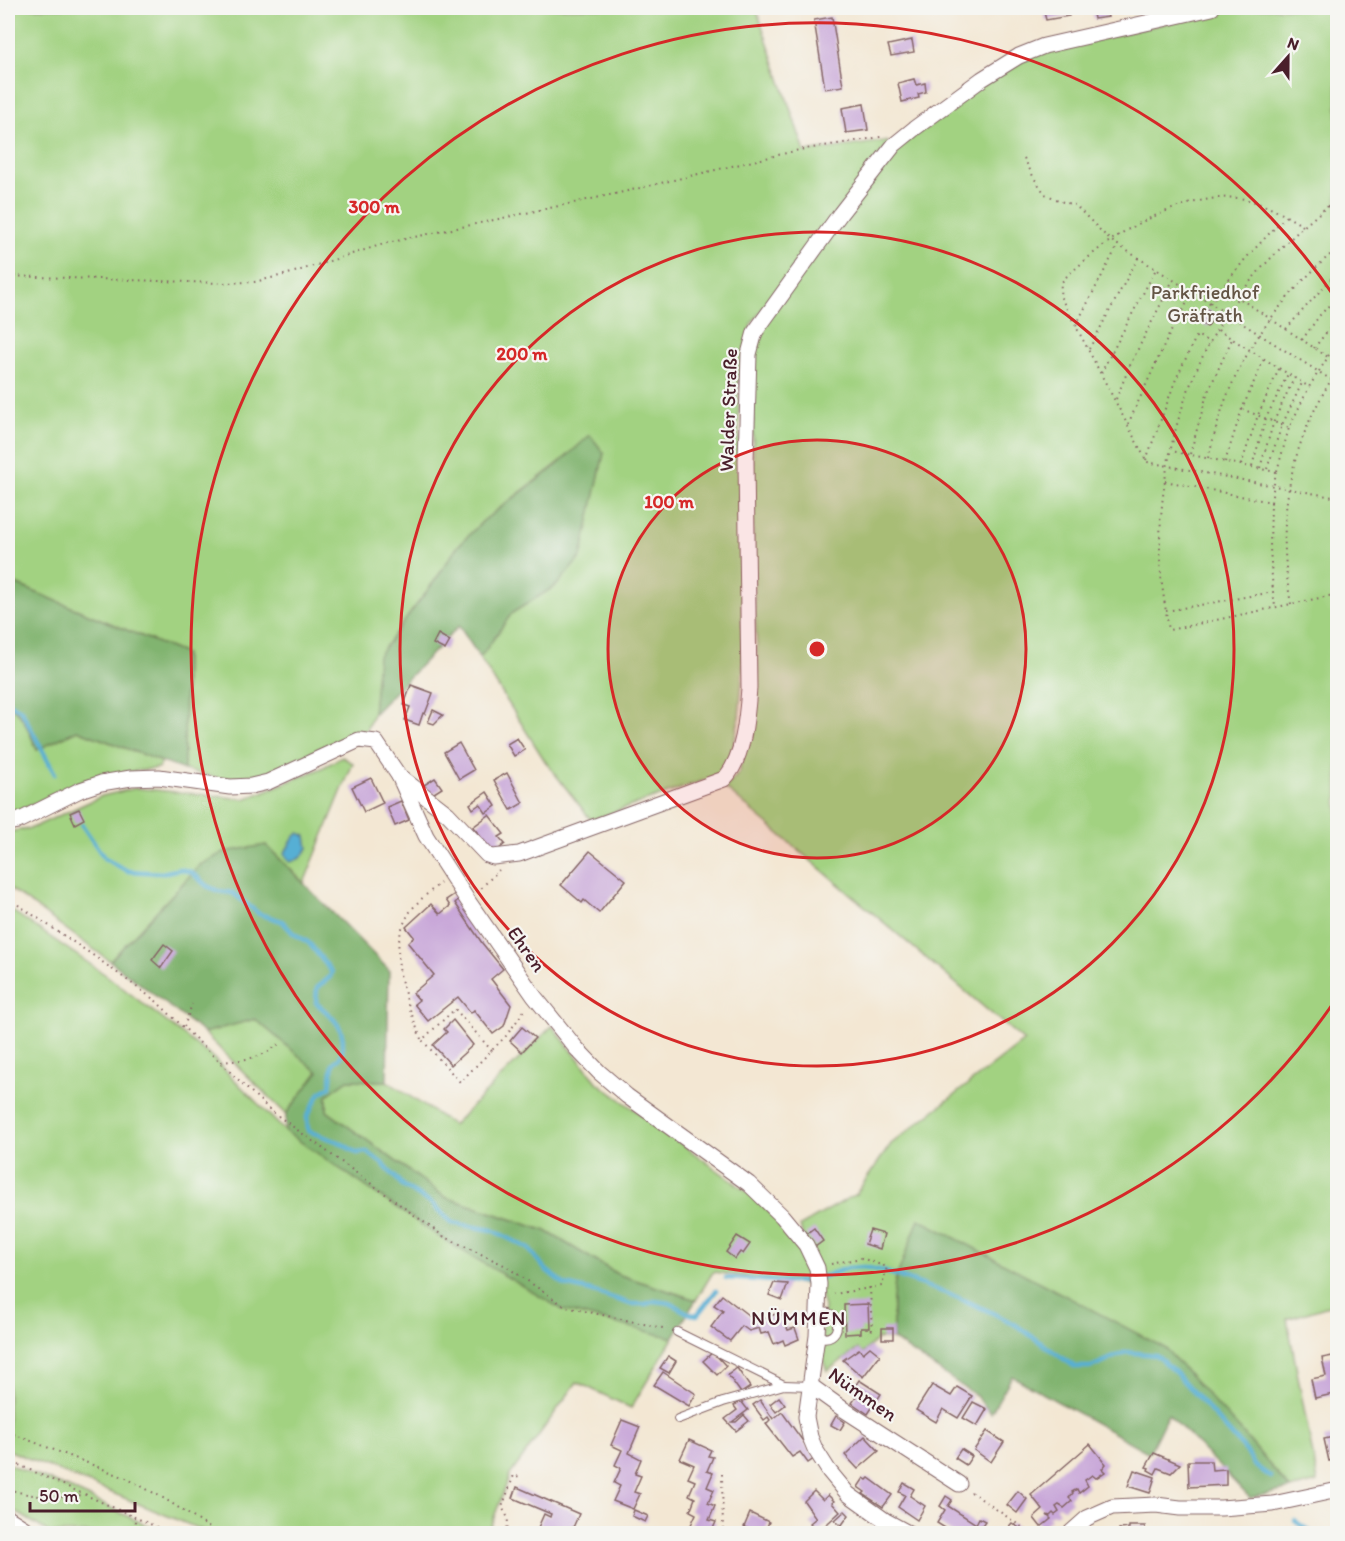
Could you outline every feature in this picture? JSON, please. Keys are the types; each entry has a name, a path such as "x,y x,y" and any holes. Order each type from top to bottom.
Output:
{"street":[{"name":"Walder Straße","path":"510,856 716,783 724,779 735,766 749,688 746,461 751,343 762,320 840,214 902,138 982,79 1044,46 1212,8"},
{"path":"8,824 80,790 116,780 159,777 230,787 268,782 359,740 376,742 399,776 448,814 488,855 510,856"},
{"name":"Ehren","path":"399,776 426,836 468,901 534,996 576,1048 627,1096 761,1195 798,1233 806,1245 818,1280"},
{"name":"Nümmen","path":"818,1280 817,1336 811,1386 959,1484"},
{"path":"811,1386 807,1405 807,1424 815,1449 848,1494 886,1521 910,1533"},
{"path":"1069,1533 1087,1518 1112,1507 1156,1505 1180,1508 1221,1508 1273,1504 1338,1491"},
{"path":"8,1518 33,1533"}],"lane":[{"path":"677,1332 784,1385"},
{"path":"678,1419 723,1402 784,1385 811,1386"}],"path":[{"path":"8,276 220,283 254,282 288,274 387,243 619,193 799,150 885,136 902,138"},
{"path":"1024,158 1045,194 1075,205 1110,240 1338,384"},
{"path":"1338,198 1303,226 1259,272 1227,314 1196,370 1182,408 1165,481 1160,555 1169,630 1338,594"},
{"path":"1303,226 1286,216 1242,199 1207,200 1180,206 1110,240 1061,283 1060,296 1146,460 1338,498"},
{"path":"1327,206 1338,221"},
{"path":"1210,303 1246,258 1286,216"},
{"path":"1076,325 1118,245"},
{"path":"1208,458 1225,401 1250,350 1290,293 1338,248"},
{"path":"1089,349 1138,258"},
{"path":"1101,373 1156,269"},
{"path":"1286,329 1338,271"},
{"path":"1115,401 1131,363 1173,280"},
{"path":"1128,425 1169,335 1193,292"},
{"path":"1302,340 1320,315 1338,296"},
{"path":"1239,298 1328,357"},
{"path":"1314,348 1338,318"},
{"path":"1218,330 1309,387"},
{"path":"1146,460 1172,389 1197,335 1210,343"},
{"path":"1190,454 1207,394 1232,339"},
{"path":"1275,607 1270,548 1271,502 1276,472 1290,428 1309,387 1338,345"},
{"path":"1225,462 1242,409 1264,359"},
{"path":"1242,465 1258,415 1279,369"},
{"path":"1291,604 1284,552 1285,513 1289,488 1296,456 1307,426 1338,369"},
{"path":"1252,467 1266,418 1288,374"},
{"path":"1260,469 1274,421 1294,378"},
{"path":"1267,470 1282,424 1302,383"},
{"path":"1242,409 1290,428"},
{"path":"1172,451 1276,472"},
{"path":"1165,481 1271,502"},
{"path":"1166,611 1273,592"},
{"path":"468,901 496,874 510,856"},
{"path":"451,873 414,906 399,938 398,961 401,981 422,1040 460,1082 507,1035 534,996"},
{"path":"8,898 126,978 184,1027 270,1110 442,1236 504,1265 566,1307 677,1332"},
{"path":"184,1027 192,1004"},
{"path":"422,1040 455,1009 492,1051"},
{"path":"221,1062 261,1056 271,1052 280,1043"},
{"path":"861,1258 887,1267 882,1286 870,1287 818,1280 861,1258"},
{"path":"870,1287 873,1334"},
{"path":"8,1432 126,1478 219,1533"},
{"path":"8,1460 172,1533"},
{"path":"12,1462 12,1491"},
{"path":"722,1474 723,1533"},
{"path":"507,1533 508,1518 501,1507 514,1475 522,1478"},
{"path":"959,1484 1032,1533"},
{"path":"8,1489 32,1496 61,1497 87,1494"},
{"path":"132,1533 136,1517"}],"green space":[{"path":"8,8 756,8 805,152 885,141 889,143 751,324 738,381 743,669 739,717 731,760 719,775 591,820 545,761 478,655 512,613 557,585 593,501 604,453 569,455 483,521 458,546 379,656 373,714 365,733 331,743 260,777 223,779 184,770 185,654 8,581"},
{"name":"Parkfriedhof Gräfrath","path":"1231,8 1337,8 1338,1303 1287,1319 1318,1482 1290,1489 1240,1430 893,1298 893,1339 877,1339 863,1353 858,1349 827,1371 821,1354 824,1307 800,1226 856,1194 891,1144 1024,1041 725,788 739,773 758,674 753,566 753,354 767,320 900,146 1002,69 1042,52"},
{"path":"590,435 604,453 581,557 557,585 512,613 480,658 459,626 373,714 378,656 458,546 483,521 556,466"},
{"path":"8,581 185,654 184,770 77,730 37,750 22,719 8,705"},
{"path":"8,705 22,719 37,750 77,730 162,762 159,768 111,774 73,784 8,817"},
{"path":"342,757 353,763 304,883 266,845 200,865 110,961 8,887 8,832 32,828 102,796 136,788 245,799 320,769"},
{"path":"266,845 389,970 387,1081 348,1080 327,1095 327,1111 445,1197 546,1231 617,1274 696,1300 673,1338 563,1310 441,1238 285,1131 286,1114 318,1072 255,1019 204,1033 110,961 200,865 224,852"},
{"path":"8,908 106,975 213,1058 285,1131 563,1309 673,1338 631,1408 577,1382 510,1475 488,1533 209,1533 8,1450"},
{"path":"255,1019 319,1072 286,1114 204,1033"},
{"path":"552,1026 598,1083 757,1199 798,1243 810,1274 810,1285 713,1272 696,1300 617,1274 546,1231 445,1197 327,1111 327,1095 348,1080 387,1081 453,1125"},
{"path":"919,1219 1165,1348 1290,1489 1250,1498 1168,1414 1149,1453 1012,1376 991,1413 975,1395 893,1339 895,1281"},
{"path":"8,1464 71,1489 163,1533 50,1533 8,1507"}],"water":[{"path":"299,833 306,836 308,848 301,858 290,862 284,854"}],"building":[{"path":"1043,8 1067,8 1069,16 1046,20"},
{"path":"1092,8 1106,8 1108,17 1094,19"},
{"path":"832,17 843,86 825,89 814,20"},
{"path":"912,40 914,52 891,56 888,45"},
{"path":"914,79 916,85 925,83 926,92 918,94 919,98 902,102 898,83"},
{"path":"864,104 868,130 846,133 842,108"},
{"path":"1206,309 1216,315 1207,327 1199,321"},
{"path":"438,634 450,641 445,650 433,644"},
{"path":"411,685 433,693 419,725 405,720 410,707 404,705"},
{"path":"433,710 443,715 434,724 428,722"},
{"path":"517,738 525,750 514,756 507,744"},
{"path":"459,743 474,770 459,779 444,752"},
{"path":"507,773 523,803 511,810 494,780"},
{"path":"371,778 383,803 364,812 352,787"},
{"path":"435,778 442,788 431,795 424,785"},
{"path":"487,792 496,806 486,813 480,804 473,809 470,804"},
{"path":"401,801 409,820 395,826 387,807"},
{"path":"79,809 84,819 75,824 70,813"},
{"path":"489,815 504,834 499,837 505,844 494,853 473,827"},
{"path":"590,851 626,880 599,913 584,900 582,903 561,885"},
{"path":"455,894 459,899 455,903 503,969 491,979 511,1005 504,1026 493,1034 474,1010 471,1013 458,997 428,1021 414,1004 419,1000 413,993 434,975 408,943 414,937 406,927 431,904 440,914 450,906 446,900"},
{"path":"164,944 173,951 161,968 152,960"},
{"path":"453,1020 473,1045 451,1065 433,1045 447,1032 444,1029"},
{"path":"522,1027 535,1038 522,1052 510,1041"},
{"path":"814,1228 823,1241 815,1247 806,1234"},
{"path":"870,1230 884,1234 880,1249 865,1244"},
{"path":"737,1236 750,1244 743,1254 740,1252 735,1259 726,1252"},
{"path":"774,1283 788,1284 782,1300 769,1295"},
{"path":"722,1295 757,1322 780,1312 788,1330 795,1328 799,1339 785,1345 783,1340 774,1344 769,1332 761,1334 759,1328 749,1331 742,1326 730,1341 711,1327 723,1311 714,1305"},
{"path":"868,1304 869,1328 861,1328 861,1333 845,1334 844,1305"},
{"path":"882,1328 893,1328 893,1339 882,1339"},
{"path":"870,1347 880,1355 863,1377 843,1360 859,1349 863,1353"},
{"path":"713,1352 726,1366 717,1375 703,1361"},
{"path":"1338,1355 1338,1393 1315,1398 1311,1379 1326,1376 1322,1358"},
{"path":"668,1356 676,1361 669,1373 660,1368"},
{"path":"737,1368 750,1387 741,1393 728,1375"},
{"path":"663,1372 696,1394 689,1406 654,1385"},
{"path":"859,1380 881,1394 868,1414 852,1403 861,1390 855,1386"},
{"path":"932,1385 951,1396 957,1387 972,1396 958,1418 943,1409 936,1422 916,1410"},
{"path":"779,1397 785,1405 776,1412 770,1404"},
{"path":"760,1400 773,1419 782,1412 815,1458 808,1463 800,1452 792,1457 766,1424 770,1420 768,1417 764,1420 753,1405"},
{"path":"741,1401 748,1410 732,1422 736,1422 744,1415 749,1421 736,1431 725,1419 737,1410 734,1406"},
{"path":"973,1402 987,1409 977,1426 963,1418"},
{"path":"836,1416 845,1422 840,1430 831,1425"},
{"path":"622,1420 640,1427 629,1453 641,1459 635,1474 641,1476 634,1492 640,1494 633,1509 613,1501 620,1486 614,1483 621,1468 615,1465 622,1450 611,1445"},
{"path":"987,1431 1004,1442 991,1462 974,1450"},
{"path":"865,1436 879,1451 858,1469 845,1455"},
{"path":"1338,1436 1338,1459 1329,1461 1324,1439"},
{"path":"689,1440 711,1450 708,1456 713,1457 707,1471 713,1473 707,1487 714,1490 708,1503 715,1506 709,1520 716,1522 711,1533 696,1533 697,1530 690,1527 696,1514 690,1511 695,1498 689,1495 695,1481 688,1478 694,1465 680,1459"},
{"path":"1090,1444 1106,1464 1102,1469 1105,1472 1096,1478 1092,1475 1085,1480 1088,1486 1079,1493 1077,1489 1072,1492 1069,1498 1072,1501 1064,1508 1059,1505 1056,1507 1059,1512 1055,1515 1053,1513 1050,1516 1047,1515 1051,1519 1041,1527 1034,1518 1043,1510 1031,1495"},
{"path":"961,1449 972,1456 966,1465 955,1458"},
{"path":"1154,1453 1180,1464 1171,1473 1158,1468 1155,1474 1146,1467"},
{"path":"1188,1461 1211,1461 1212,1470 1226,1469 1226,1485 1189,1487"},
{"path":"1134,1470 1155,1477 1150,1493 1128,1486"},
{"path":"864,1478 867,1480 869,1478 892,1495 883,1507 863,1494 865,1492 858,1487"},
{"path":"904,1483 914,1489 910,1496 925,1506 917,1520 898,1507 905,1495 899,1492"},
{"path":"517,1487 579,1514 571,1532 575,1533 536,1532 544,1514 550,1517 551,1514 513,1498"},
{"path":"814,1491 823,1500 828,1495 840,1512 818,1532 810,1523 816,1518 804,1501"},
{"path":"1018,1491 1027,1499 1017,1513 1007,1505"},
{"path":"946,1496 952,1500 948,1506 976,1524 979,1518 985,1521 978,1531 973,1528 970,1533 953,1533 937,1523 945,1510 940,1506"},
{"path":"634,1510 648,1516 645,1522 632,1516"},
{"path":"845,1511 849,1515 841,1526 835,1520"},
{"path":"750,1513 769,1522 764,1533 750,1533 751,1530 744,1527"},
{"path":"1012,1523 1025,1532 1003,1533"},
{"path":"1129,1526 1145,1526 1145,1533 1119,1533 1119,1529 1129,1528"}],"waterway":[{"path":"8,703 21,710 55,774"},
{"path":"82,825 105,859 128,871 162,873 180,869 191,872 207,886 218,891 233,893 259,914 282,921 293,933 309,943 332,972 330,977 317,988 316,1003 339,1026 343,1040 342,1049 340,1058 333,1063 330,1087 320,1093 307,1116 308,1131 339,1142 357,1153 367,1152 383,1164 404,1187 431,1203 452,1223 492,1230 528,1248 545,1269 565,1285 631,1304 646,1304 655,1301 670,1303 690,1314 697,1315 716,1291"},
{"path":"726,1278 810,1281 848,1268 864,1267 883,1271 954,1296 993,1313 1016,1325 1075,1367 1091,1367 1126,1352 1156,1355 1176,1373 1246,1451 1254,1465 1271,1477"},
{"path":"1295,1521 1314,1534"}],"district":[{"name":"NÜMMEN","path":"799,1318"}]}
